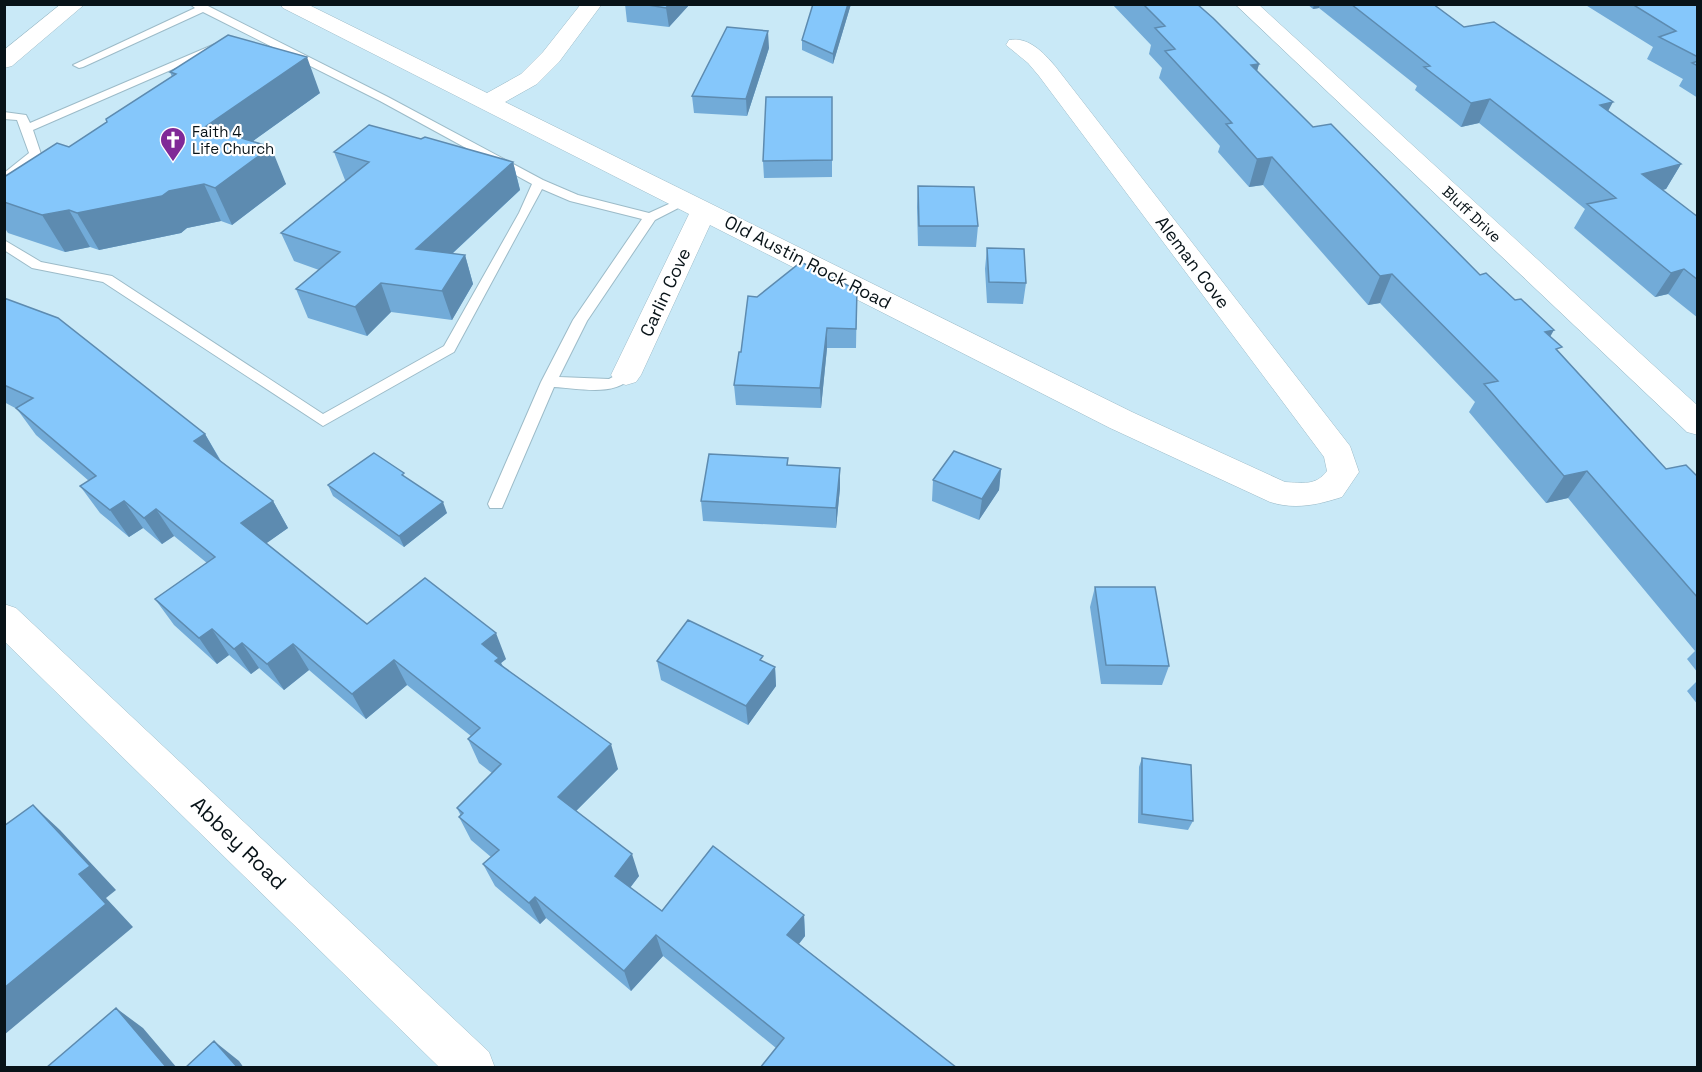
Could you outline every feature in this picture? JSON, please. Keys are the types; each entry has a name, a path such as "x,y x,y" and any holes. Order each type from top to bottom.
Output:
{"street":[{"path":"4,61 75,4"},
{"name":"Old Austin Rock Road","path":"290,4 1111,415 1281,494 1309,495 1331,489"},
{"path":"487,103 529,79 551,57 592,4"},
{"name":"Bluff Drive","path":"1245,4 1698,424"},
{"name":"Aleman Cove","path":"1017,45 1036,58 1047,71 1338,454 1343,472 1331,489"},
{"name":"Carlin Cove","path":"626,375 695,205"},
{"name":"Abbey Road","path":"4,618 472,1068"}],"lane":[{"path":"79,65 199,6 241,36 384,99 539,183 574,198 650,217 695,205"},
{"path":"26,129 241,36"},
{"path":"4,115 22,117 35,154 4,180"},
{"path":"4,244 37,265 107,279 323,421 449,349 525,213 539,183"},
{"path":"496,504 548,382 580,320 650,217"},
{"path":"548,382 612,384 626,375"}],"building":[{"path":"642,4 669,4 666,8"},
{"path":"813,4 848,4 833,54 802,40"},
{"path":"1143,4 1197,4 1259,64 1251,65 1313,127 1331,124 1480,275 1486,273 1515,300 1521,299 1554,330 1545,332 1562,347 1556,349 1666,469 1686,465 1698,477 1698,598 1587,471 1564,476 1484,384 1498,381 1392,274 1380,276 1272,157 1257,159 1226,124 1232,123 1165,51 1175,49 1155,28 1165,26"},
{"path":"1351,4 1433,4 1464,27 1494,22 1613,102 1600,105 1681,164 1642,174 1698,217 1698,280 1684,269 1671,273 1587,204 1616,198 1490,99 1471,103 1424,67 1430,66"},
{"path":"1632,4 1698,4 1698,57 1659,37 1676,31"},
{"path":"727,27 768,31 746,99 692,96"},
{"path":"228,35 307,57 205,127 271,147 215,188 204,184 169,191 162,196 77,213 69,210 42,215 4,202 4,177 57,143 69,147 107,122 106,119 176,74 170,72"},
{"path":"766,97 832,97 832,160 763,161"},
{"path":"369,125 421,139 425,137 513,162 416,249 465,255 442,291 381,283 355,307 296,289 340,252 281,233 369,162 334,152"},
{"path":"918,186 974,187 978,226 919,226"},
{"path":"987,248 1024,249 1026,283 989,282"},
{"path":"801,262 857,290 856,329 827,328 820,388 734,385 748,296 757,297"},
{"path":"4,298 58,318 205,434 194,441 273,501 241,523 367,624 425,578 496,633 482,644 499,658 495,661 611,744 558,797 632,854 615,876 662,911 713,846 804,915 787,935 957,1068 760,1068 784,1038 656,935 624,971 535,897 529,903 483,864 499,850 459,817 463,813 457,808 501,764 468,739 480,728 394,660 352,694 293,644 267,664 242,643 234,649 212,629 199,638 155,599 215,557 156,509 144,518 124,501 110,510 80,486 96,476 16,408 33,398 4,385"},
{"path":"954,451 1001,469 982,499 933,480"},
{"path":"374,453 443,502 399,536 328,485"},
{"path":"709,454 788,458 787,465 840,468 836,508 701,501"},
{"path":"1095,587 1155,587 1169,666 1106,665"},
{"path":"688,620 763,656 760,660 775,667 746,706 657,661"},
{"path":"1142,758 1191,765 1193,821 1142,814"},
{"path":"33,805 90,866 79,874 106,904 4,988 4,826"},
{"path":"116,1008 167,1068 46,1068"},
{"path":"214,1041 238,1068 185,1068"}],"place":[{"name":"Faith 4 Life Church","path":"173,163"}]}
